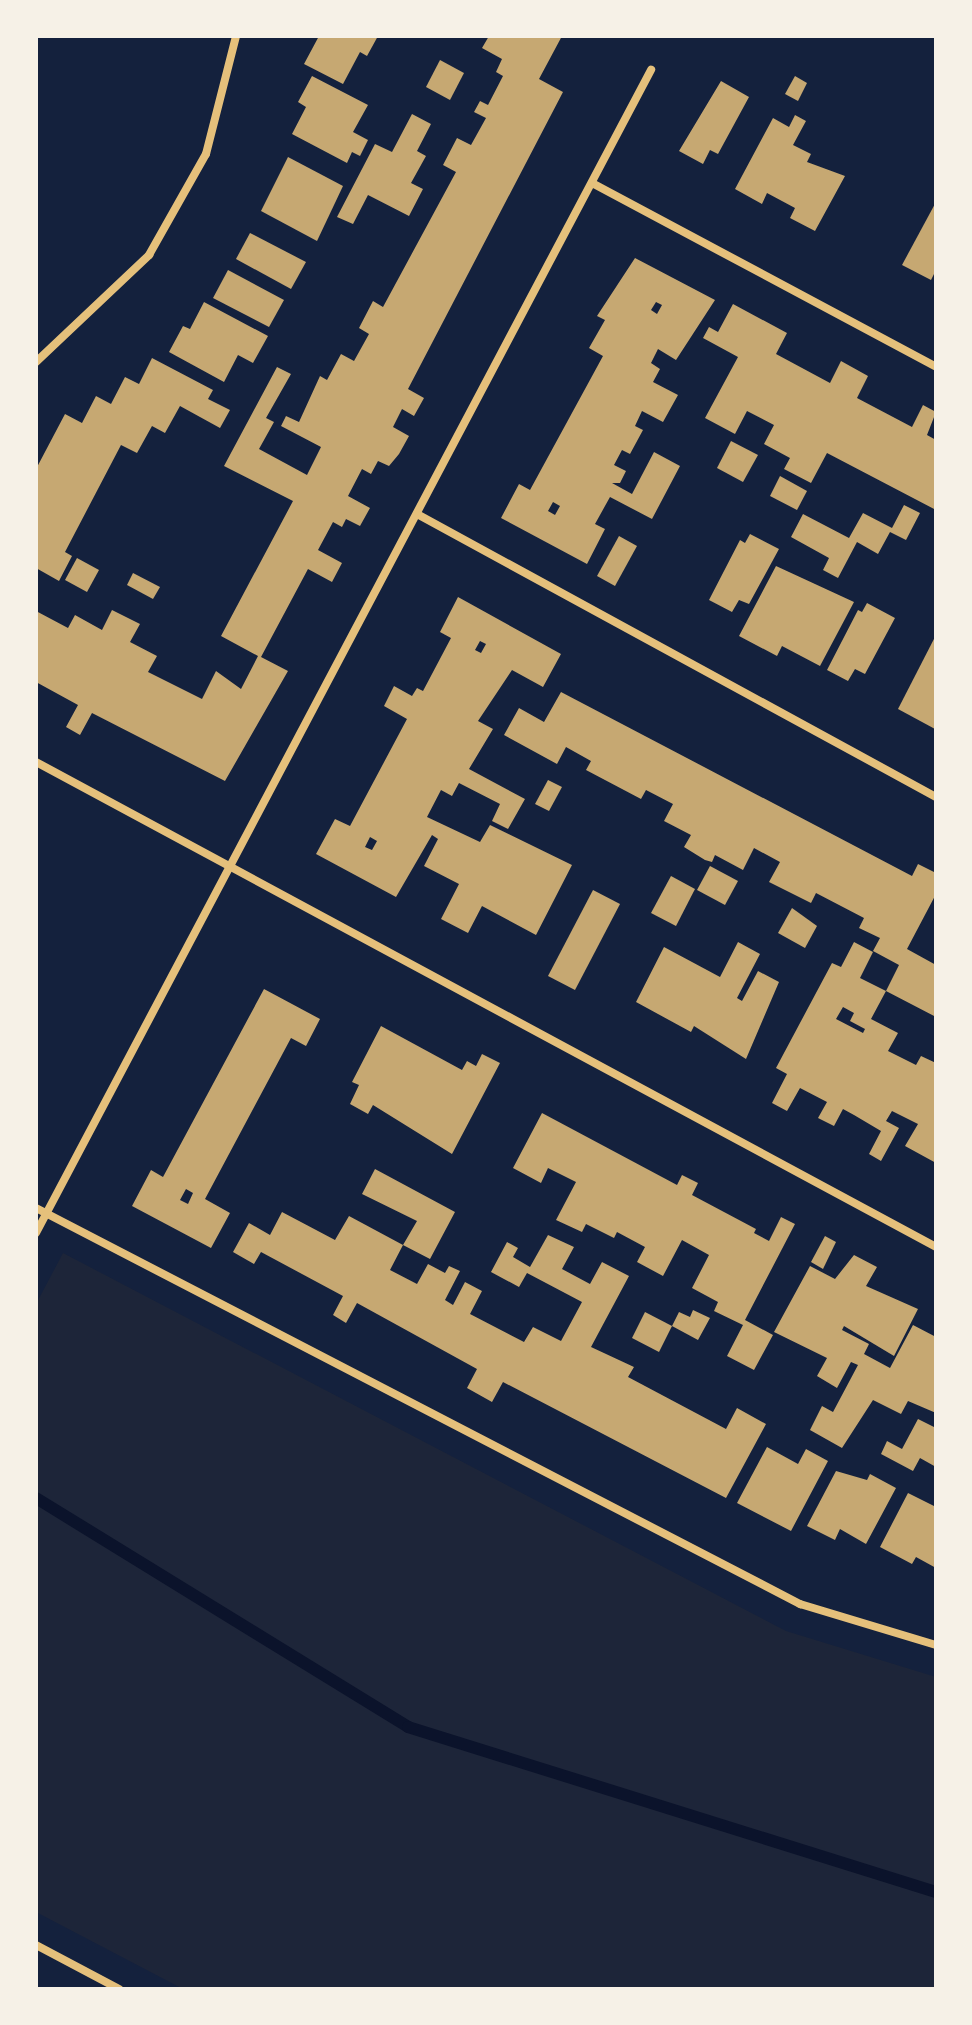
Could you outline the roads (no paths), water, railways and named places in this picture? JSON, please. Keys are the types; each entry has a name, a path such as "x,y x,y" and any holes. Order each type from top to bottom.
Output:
{"street":[{"path":"36,362 149,255 206,154 236,36"},
{"path":"36,1233 651,70"},
{"path":"592,183 936,367"},
{"path":"417,514 936,797"},
{"path":"36,762 936,1247"},
{"path":"36,1208 800,1604 936,1645"},
{"path":"36,1945 119,1989"}],"waterway":[{"path":"36,1498 408,1727 936,1892"}]}
